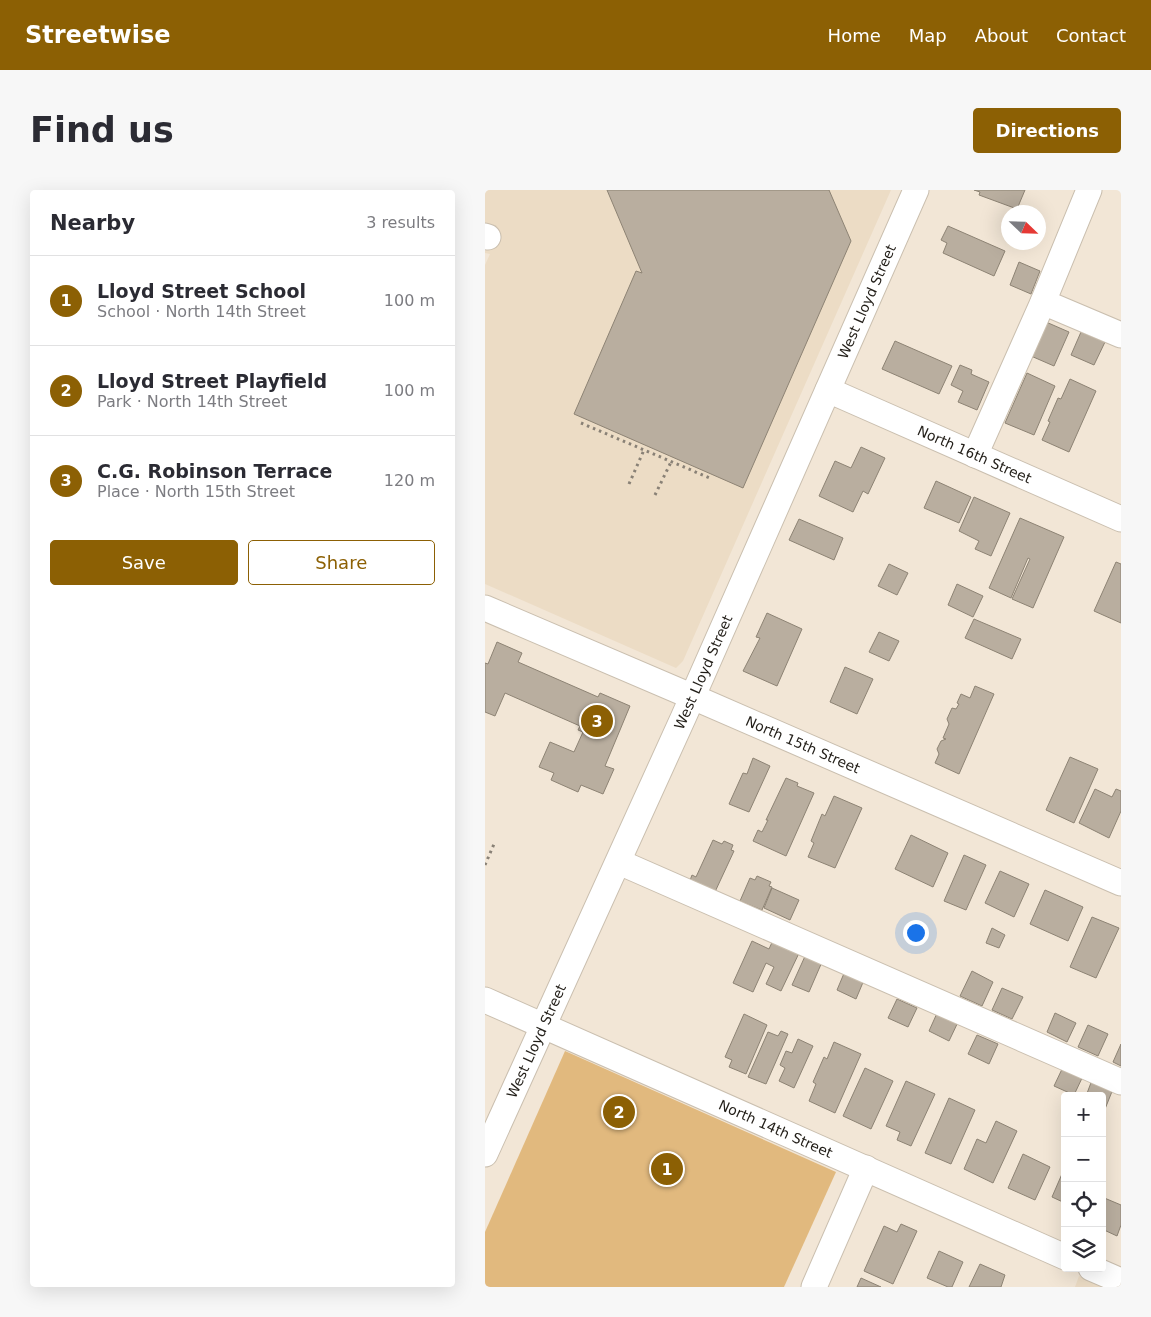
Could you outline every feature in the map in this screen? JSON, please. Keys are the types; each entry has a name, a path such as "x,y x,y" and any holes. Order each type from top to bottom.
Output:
{"street":[{"name":"West Lloyd Street","path":"485,1154 693,697 917,190"},
{"path":"975,455 1043,302 1089,190"},
{"path":"1043,302 1121,335"},
{"name":"North 16th Street","path":"827,390 1121,519"},
{"name":"North 15th Street","path":"485,608 1121,883"},
{"path":"619,862 1121,1082"},
{"name":"North 14th Street","path":"485,1000 1061,1255"},
{"path":"814,1287 866,1168"},
{"path":"1100,1272 1121,1281"}],"path":[{"path":"581,423 712,480"},
{"path":"629,484 645,450"},
{"path":"655,495 671,462"},
{"path":"485,865 494,844"}],"shaded area":[{"path":"485,190 891,190 683,661 676,668 485,584 485,265 490,254 485,253 485,251 495,229 485,225"},
{"path":"565,1051 836,1172 784,1287 485,1287 485,1232"},
{"path":"1079,1276 1102,1287 1075,1287"}],"building":[{"path":"607,190 829,190 851,241 743,488 574,414 636,271 642,273"},
{"path":"974,190 1025,190 1019,205 1006,205 979,195 980,192"},
{"path":"948,226 1005,251 994,276 943,253 947,243 941,240"},
{"path":"1019,262 1040,271 1031,294 1010,285"},
{"path":"1046,322 1069,332 1054,366 1031,356"},
{"path":"1081,332 1105,342 1094,365 1071,355"},
{"path":"895,341 952,366 939,394 882,369"},
{"path":"960,365 972,370 971,374 989,382 977,410 958,402 963,391 951,385"},
{"path":"1027,373 1055,386 1034,435 1005,423"},
{"path":"1070,379 1096,391 1069,452 1042,440 1058,398 1061,399"},
{"path":"861,447 885,458 868,494 863,491 853,512 819,496 835,461 851,468"},
{"path":"936,481 971,497 959,523 924,508"},
{"path":"974,497 1010,513 991,556 975,549 979,541 959,531"},
{"path":"1020,518 1064,537 1033,608 1012,599 1030,559 1028,558 1011,598 989,588"},
{"path":"799,519 843,538 834,560 789,540"},
{"path":"1116,562 1121,564 1121,623 1094,611"},
{"path":"889,564 908,573 897,595 878,586"},
{"path":"957,584 983,596 973,617 948,605"},
{"path":"767,613 802,629 777,686 743,671 760,638 756,637"},
{"path":"974,619 1021,639 1012,659 965,638"},
{"path":"879,632 899,641 889,661 869,652"},
{"path":"497,642 522,653 518,662 598,697 600,693 630,706 605,766 614,769 603,794 581,785 578,792 551,780 554,773 539,767 550,742 574,752 583,732 578,730 580,726 505,693 495,716 485,712 485,663 488,664"},
{"path":"845,667 873,679 857,714 830,702"},
{"path":"975,686 994,694 959,774 935,763 939,754 937,749 941,741 946,739 943,738 949,724 947,719 952,708 956,709 961,694 970,698"},
{"path":"1070,757 1098,769 1074,823 1046,810"},
{"path":"753,758 770,766 749,812 729,804 743,773 747,774"},
{"path":"786,778 798,783 797,786 814,793 786,856 753,841 758,830 762,832"},
{"path":"1095,789 1112,797 1116,789 1121,791 1121,811 1109,838 1079,823"},
{"path":"834,796 862,808 835,868 808,857 814,843 811,841 822,814 825,816"},
{"path":"911,835 948,853 933,887 895,869"},
{"path":"713,840 722,844 724,841 733,845 731,850 734,851 714,894 689,883 692,875 696,877"},
{"path":"964,855 986,865 966,910 944,901"},
{"path":"1000,871 1029,884 1014,917 985,903"},
{"path":"757,876 771,882 769,886 772,887 762,910 740,901 750,878 755,880"},
{"path":"772,888 799,900 790,920 764,908"},
{"path":"1045,890 1083,907 1068,941 1030,924"},
{"path":"1092,917 1119,928 1096,978 1070,967"},
{"path":"992,928 1005,935 999,948 986,943"},
{"path":"774,938 800,951 781,991 766,984 774,967 766,963 753,992 733,983 752,941 769,949"},
{"path":"806,954 822,962 809,992 792,985"},
{"path":"845,971 864,980 856,999 837,990"},
{"path":"972,971 993,982 982,1006 960,996"},
{"path":"1002,988 1023,997 1012,1019 992,1010"},
{"path":"897,999 917,1008 908,1027 888,1018"},
{"path":"938,1011 959,1020 949,1041 929,1031"},
{"path":"1055,1013 1076,1023 1067,1042 1047,1032"},
{"path":"744,1014 767,1025 746,1074 729,1067 732,1060 725,1057"},
{"path":"1088,1025 1108,1034 1098,1056 1078,1047"},
{"path":"781,1031 788,1034 766,1084 748,1077 768,1032 778,1036"},
{"path":"977,1035 998,1044 989,1064 968,1054"},
{"path":"798,1039 813,1046 794,1088 779,1081 785,1068 780,1065 786,1051 792,1053"},
{"path":"834,1042 861,1054 835,1113 809,1101 816,1084 813,1082 824,1057 827,1059"},
{"path":"1121,1044 1121,1066 1113,1062"},
{"path":"1063,1067 1083,1076 1075,1092 1067,1092 1054,1086"},
{"path":"865,1068 893,1081 871,1129 843,1116"},
{"path":"1092,1080 1113,1089 1106,1106 1106,1092 1088,1092"},
{"path":"906,1081 935,1094 911,1146 897,1140 900,1132 886,1126"},
{"path":"949,1098 975,1110 951,1164 925,1153"},
{"path":"996,1121 1017,1131 993,1183 964,1169 977,1139 986,1143"},
{"path":"1023,1154 1050,1167 1035,1200 1008,1188"},
{"path":"1061,1176 1061,1201 1052,1197"},
{"path":"1106,1199 1121,1205 1121,1225 1117,1236 1106,1231"},
{"path":"901,1224 917,1231 893,1284 864,1271 884,1226 897,1232"},
{"path":"939,1251 963,1262 952,1287 927,1278"},
{"path":"980,1264 1005,1275 1001,1287 969,1287"},
{"path":"861,1278 881,1287 857,1287"}],"place":[{"name":"C.G. Robinson Terrace","path":"597,721"},
{"name":"Lloyd Street Playfield","path":"619,1112"},
{"name":"Lloyd Street School","path":"667,1169"}]}
